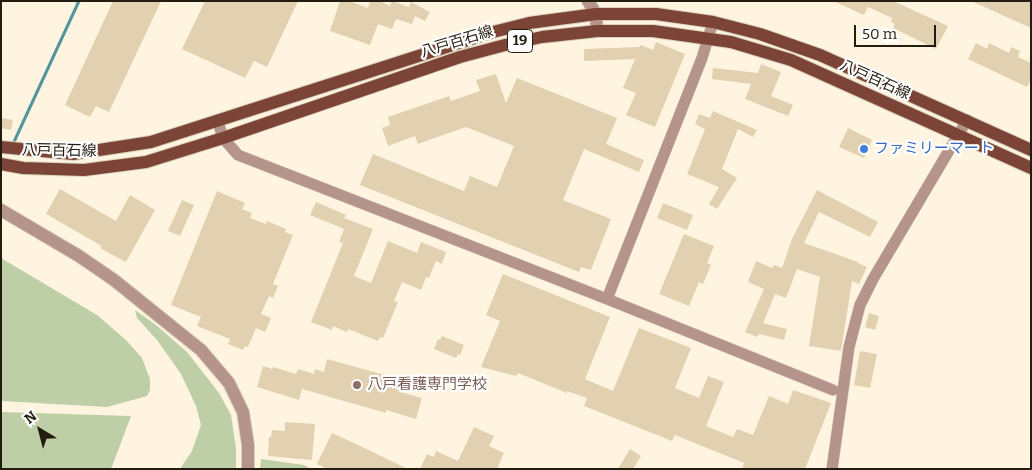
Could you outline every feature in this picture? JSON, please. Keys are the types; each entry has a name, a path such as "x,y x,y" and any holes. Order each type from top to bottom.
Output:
{"main road":[{"name":"八戸百石線","path":"1,147 73,154 151,142 493,32 529,23 596,14 656,14 713,22 760,34 820,55 1031,150"},
{"name":"八戸百石線","path":"1,164 23,168 84,170 146,162 223,138 460,57 505,44 542,37 597,31 653,31 731,42 791,60 1031,168"}],"street":[{"path":"588,1 596,14 597,31"},
{"path":"607,299 709,39 713,22"},
{"path":"832,469 849,347 860,305 873,278 959,136 966,120"},
{"path":"218,122 223,138 238,156 607,299 833,390"},
{"path":"1,210 79,256 107,275 171,324 201,350 229,383 243,412 248,445 248,469"}],"green space":[{"path":"1,258 97,315 126,340 142,358 150,379 150,390 147,396 107,407 1,401"},
{"path":"135,310 156,325 187,352 219,393 231,415 236,448 236,469 180,469 192,451 201,425 196,406 181,374 157,340 137,318"},
{"path":"1,412 131,416 111,469 1,469"},
{"path":"261,459 304,465 311,469 260,469"}],"building":[{"path":"113,1 161,1 109,112 96,106 90,117 65,105"},
{"path":"205,1 298,1 267,67 254,61 245,78 182,49"},
{"path":"340,1 349,1 368,8 370,1 380,1 390,6 392,1 409,7 411,2 430,12 425,21 415,16 412,24 396,19 392,29 378,24 370,45 330,31"},
{"path":"833,1 893,1 948,26 936,49 893,28 895,24 891,22 892,18 868,7 864,15"},
{"path":"971,1 1026,1 1031,3 1031,28"},
{"path":"656,42 685,54 655,127 626,115 636,93 623,88 635,59 584,61 584,49 639,47 641,45 653,50"},
{"path":"976,43 987,49 989,43 1009,53 1011,47 1020,51 1018,57 1031,63 1031,79 1027,87 968,59"},
{"path":"761,64 781,72 771,96 793,105 788,116 745,99 751,84 712,79 713,68 758,73"},
{"path":"496,74 506,103 517,78 617,118 606,144 644,160 639,172 584,149 563,200 611,219 591,270 581,267 579,272 360,185 373,154 464,191 470,176 497,187 514,146 466,127 418,144 415,136 388,146 382,128 390,125 388,117 449,96 451,101 480,91 476,80"},
{"path":"713,111 757,130 753,137 738,129 722,169 737,178 717,209 709,204 719,187 687,174 705,129 695,124 699,114 710,118"},
{"path":"1,118 13,120 11,130 1,128"},
{"path":"848,128 872,140 864,158 839,147"},
{"path":"60,189 116,221 130,195 155,210 126,262 46,214"},
{"path":"817,190 878,222 870,237 819,212 804,243 867,267 859,284 852,281 841,351 809,346 820,277 797,269 786,298 775,294 763,323 787,329 784,340 759,334 757,337 745,332 764,289 748,282 756,261 772,268 774,265 782,268 792,239"},
{"path":"217,191 245,203 242,209 252,213 250,218 266,224 267,221 286,229 285,232 293,235 273,284 278,286 273,298 269,296 261,314 271,318 265,332 256,328 248,347 245,346 243,350 228,344 230,339 197,326 201,317 171,305"},
{"path":"182,200 194,205 180,236 168,231"},
{"path":"316,202 346,215 344,218 373,229 354,276 371,283 388,241 417,253 421,242 446,252 442,264 436,261 429,278 426,277 421,290 402,282 394,301 398,302 383,338 380,337 378,341 348,329 347,332 333,326 332,330 311,322 343,243 339,242 344,229 310,215"},
{"path":"663,203 693,215 687,230 657,218"},
{"path":"684,234 714,246 707,263 711,265 703,284 699,282 689,306 659,294"},
{"path":"503,274 610,317 585,379 613,391 639,328 691,348 675,388 699,398 708,376 724,382 706,426 733,437 737,429 753,435 769,396 788,404 793,390 831,403 805,469 742,469 744,463 675,435 672,441 584,406 587,398 567,391 567,393 518,373 516,376 481,367 500,321 486,315"},
{"path":"869,313 879,316 875,330 865,327"},
{"path":"442,336 464,345 460,355 458,354 456,358 434,349 438,339 440,340"},
{"path":"860,351 877,354 870,388 854,385"},
{"name":"八戸看護専門学校","path":"327,359 396,378 395,380 403,382 400,392 422,398 416,419 386,410 386,413 302,389 299,400 257,387 263,366 296,374 298,369 314,374 315,369 324,372"},
{"path":"285,422 315,424 312,460 268,456 269,437 271,437 272,430 285,431"},
{"path":"474,427 494,436 489,446 504,453 497,469 420,469 427,454 434,457 436,451 458,461"},
{"path":"332,433 408,469 327,469 317,464"},
{"path":"630,449 641,456 633,469 618,469"}],"waterway":[{"path":"13,144 79,1"}],"place":[{"name":"ファミリーマート","path":"864,149"},
{"name":"八戸看護専門学校","path":"357,385"}]}
